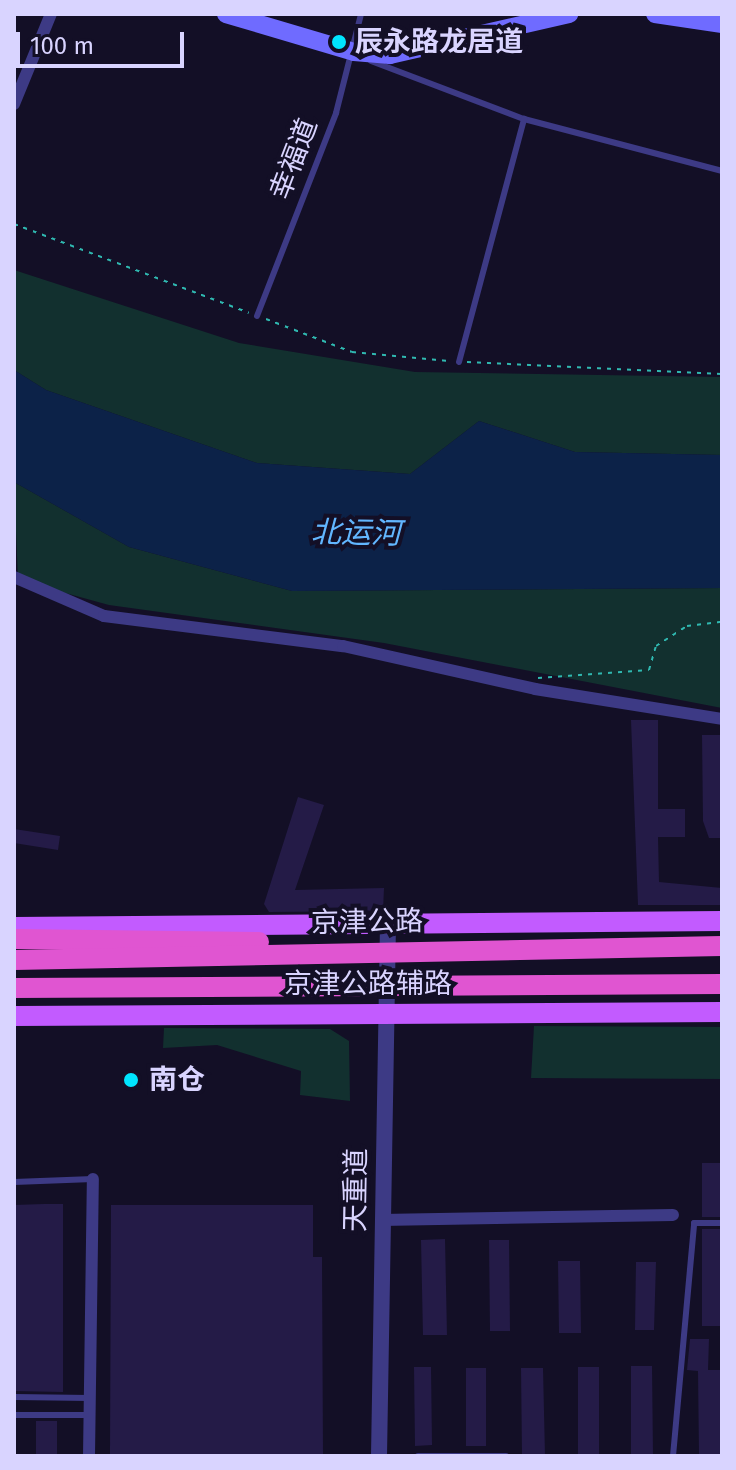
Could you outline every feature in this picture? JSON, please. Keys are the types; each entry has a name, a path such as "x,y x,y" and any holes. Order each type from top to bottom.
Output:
{"highway":[{"path":"14,939 190,937 335,950"},
{"name":"京津公路","path":"14,960 335,950 722,946"},
{"path":"14,988 722,984"}],"main road":[{"path":"226,14 356,51 408,52 569,14"},
{"path":"236,14 356,51 404,49 555,14"},
{"path":"655,14 722,22"},
{"path":"678,14 722,22"},
{"path":"14,927 722,921"},
{"name":"京津公路辅路","path":"14,1016 385,1011 722,1012"}],"street":[{"path":"14,104 51,14"},
{"path":"14,577 104,616 343,646 523,686 722,719"},
{"name":"天重道","path":"379,1456 388,924"},
{"path":"89,1456 93,1179"},
{"path":"381,1220 673,1215"}],"lane":[{"name":"幸福道","path":"257,316 356,51 361,14"},
{"path":"356,51 524,119 722,171"},
{"path":"459,362 524,119"},
{"path":"14,1182 93,1179"},
{"path":"673,1456 694,1223 722,1223"},
{"path":"14,1397 90,1398"},
{"path":"14,1415 90,1415"},
{"path":"418,1456 506,1456"}],"path":[{"path":"14,224 352,352 459,362 722,374"},
{"path":"523,686 543,675 649,670 656,646 687,626 722,622"}],"green space":[{"path":"14,270 239,343 415,372 722,377 722,455 575,452 479,421 410,474 257,463 46,390 14,370"},
{"path":"14,482 129,547 292,591 722,588 722,708 384,643 109,605 18,580"},
{"path":"534,1026 722,1027 722,1079 531,1078"},
{"path":"164,1028 330,1029 349,1041 350,1101 300,1095 301,1071 217,1045 163,1048"}],"water":[{"name":"北运河","path":"14,370 46,390 257,463 410,474 479,421 575,452 722,455 722,588 292,591 129,547 14,482"}],"building":[{"path":"631,720 658,720 658,809 685,809 685,837 658,837 659,882 722,888 722,905 638,905"},
{"path":"702,735 722,735 722,838 709,838 703,821"},
{"path":"298,797 324,805 295,890 384,888 383,911 269,912 264,904"},
{"path":"14,829 60,836 58,850 14,843"},
{"path":"702,1163 721,1163 720,1217 702,1217"},
{"path":"63,1204 63,1392 14,1391 14,1205"},
{"path":"111,1205 313,1205 313,1257 322,1257 323,1456 110,1456"},
{"path":"702,1229 721,1229 721,1326 702,1326"},
{"path":"445,1239 447,1335 423,1335 421,1240"},
{"path":"489,1240 509,1240 510,1331 490,1331"},
{"path":"558,1261 580,1261 581,1333 559,1333"},
{"path":"636,1262 656,1262 654,1330 635,1330"},
{"path":"690,1339 709,1339 708,1370 720,1370 720,1456 699,1456 698,1371 687,1370"},
{"path":"631,1366 652,1366 653,1456 631,1456"},
{"path":"414,1367 431,1367 432,1445 415,1446"},
{"path":"578,1367 599,1367 599,1456 578,1456"},
{"path":"466,1368 486,1368 486,1446 466,1446"},
{"path":"521,1368 543,1368 545,1456 522,1456"},
{"path":"36,1421 57,1421 57,1456 36,1456"}],"place":[{"name":"辰永路龙居道","path":"339,42"},
{"name":"南仓","path":"131,1080"}]}
